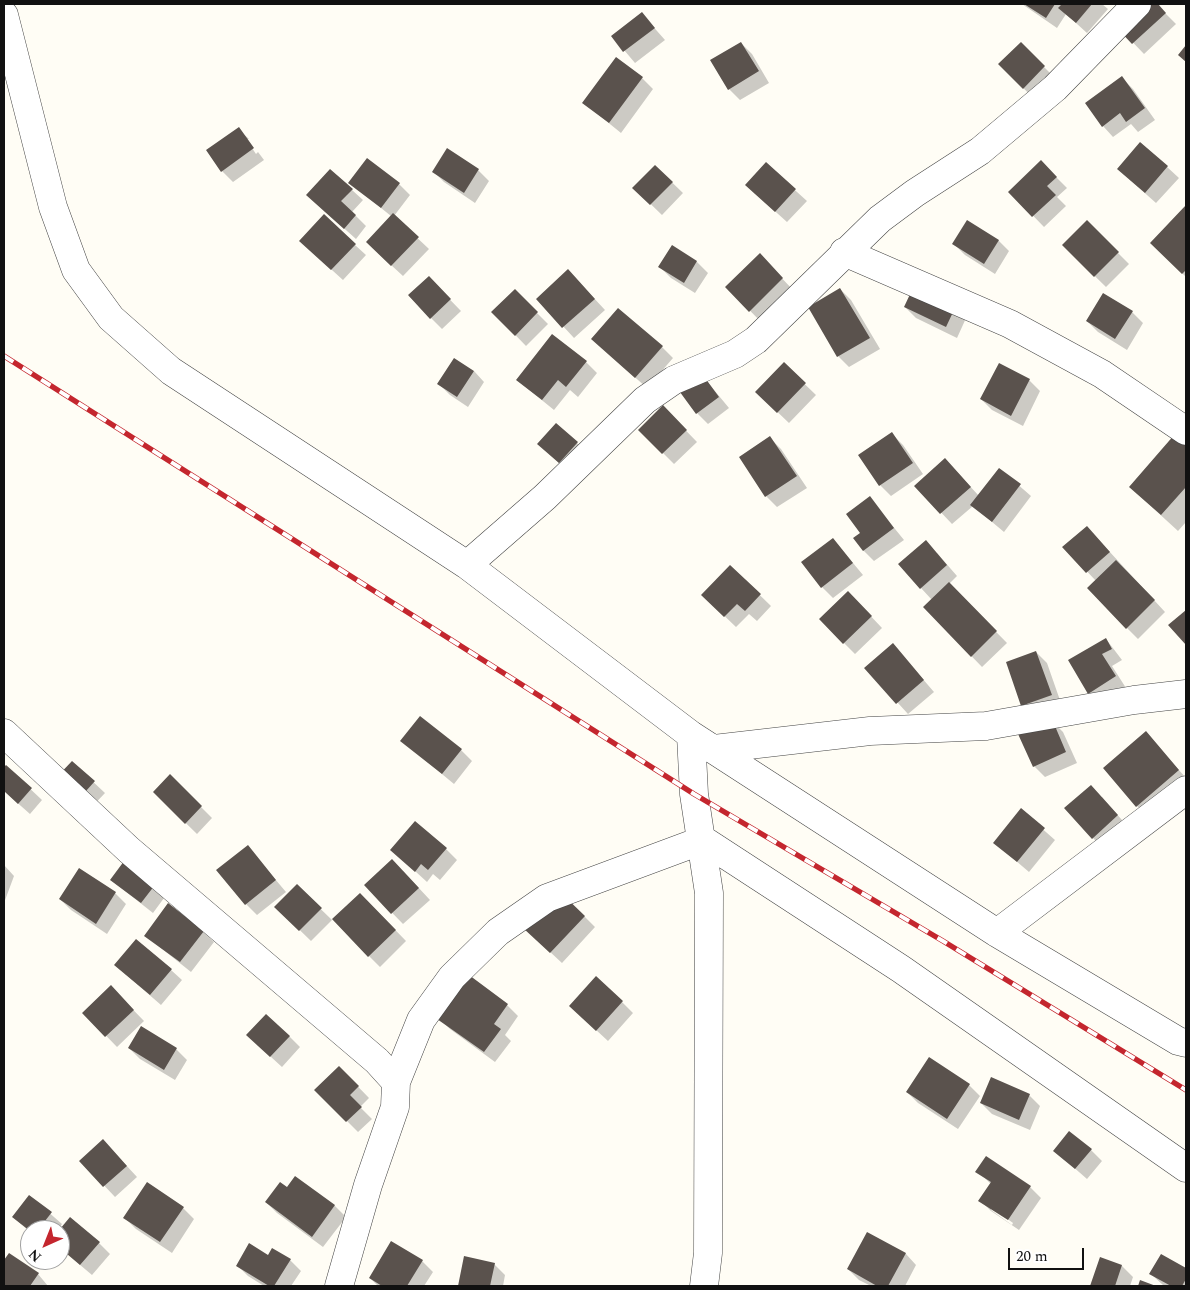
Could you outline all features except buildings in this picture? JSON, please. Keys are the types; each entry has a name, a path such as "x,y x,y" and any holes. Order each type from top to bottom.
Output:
{"street":[{"path":"467,565 544,497 645,400 674,380 735,354 756,340 880,218 980,151 1055,88 1137,4"},
{"path":"4,14 53,207 76,270 111,318 171,371 467,565 691,735 997,933 1184,1043"},
{"path":"844,252 1010,324 1102,374 1186,431"},
{"path":"714,749 870,731 986,726 1134,700 1186,694"},
{"path":"4,733 129,850 377,1061 396,1082"},
{"path":"691,735 694,794 703,840 710,893 708,1253 704,1286"},
{"path":"997,933 1186,790"},
{"path":"339,1286 368,1185 395,1107 396,1082 421,1020 452,977 498,932 547,898 703,840"},
{"path":"703,840 901,969 1186,1168"}],"railway":[{"path":"4,356 694,794 943,941 1186,1090"}]}
